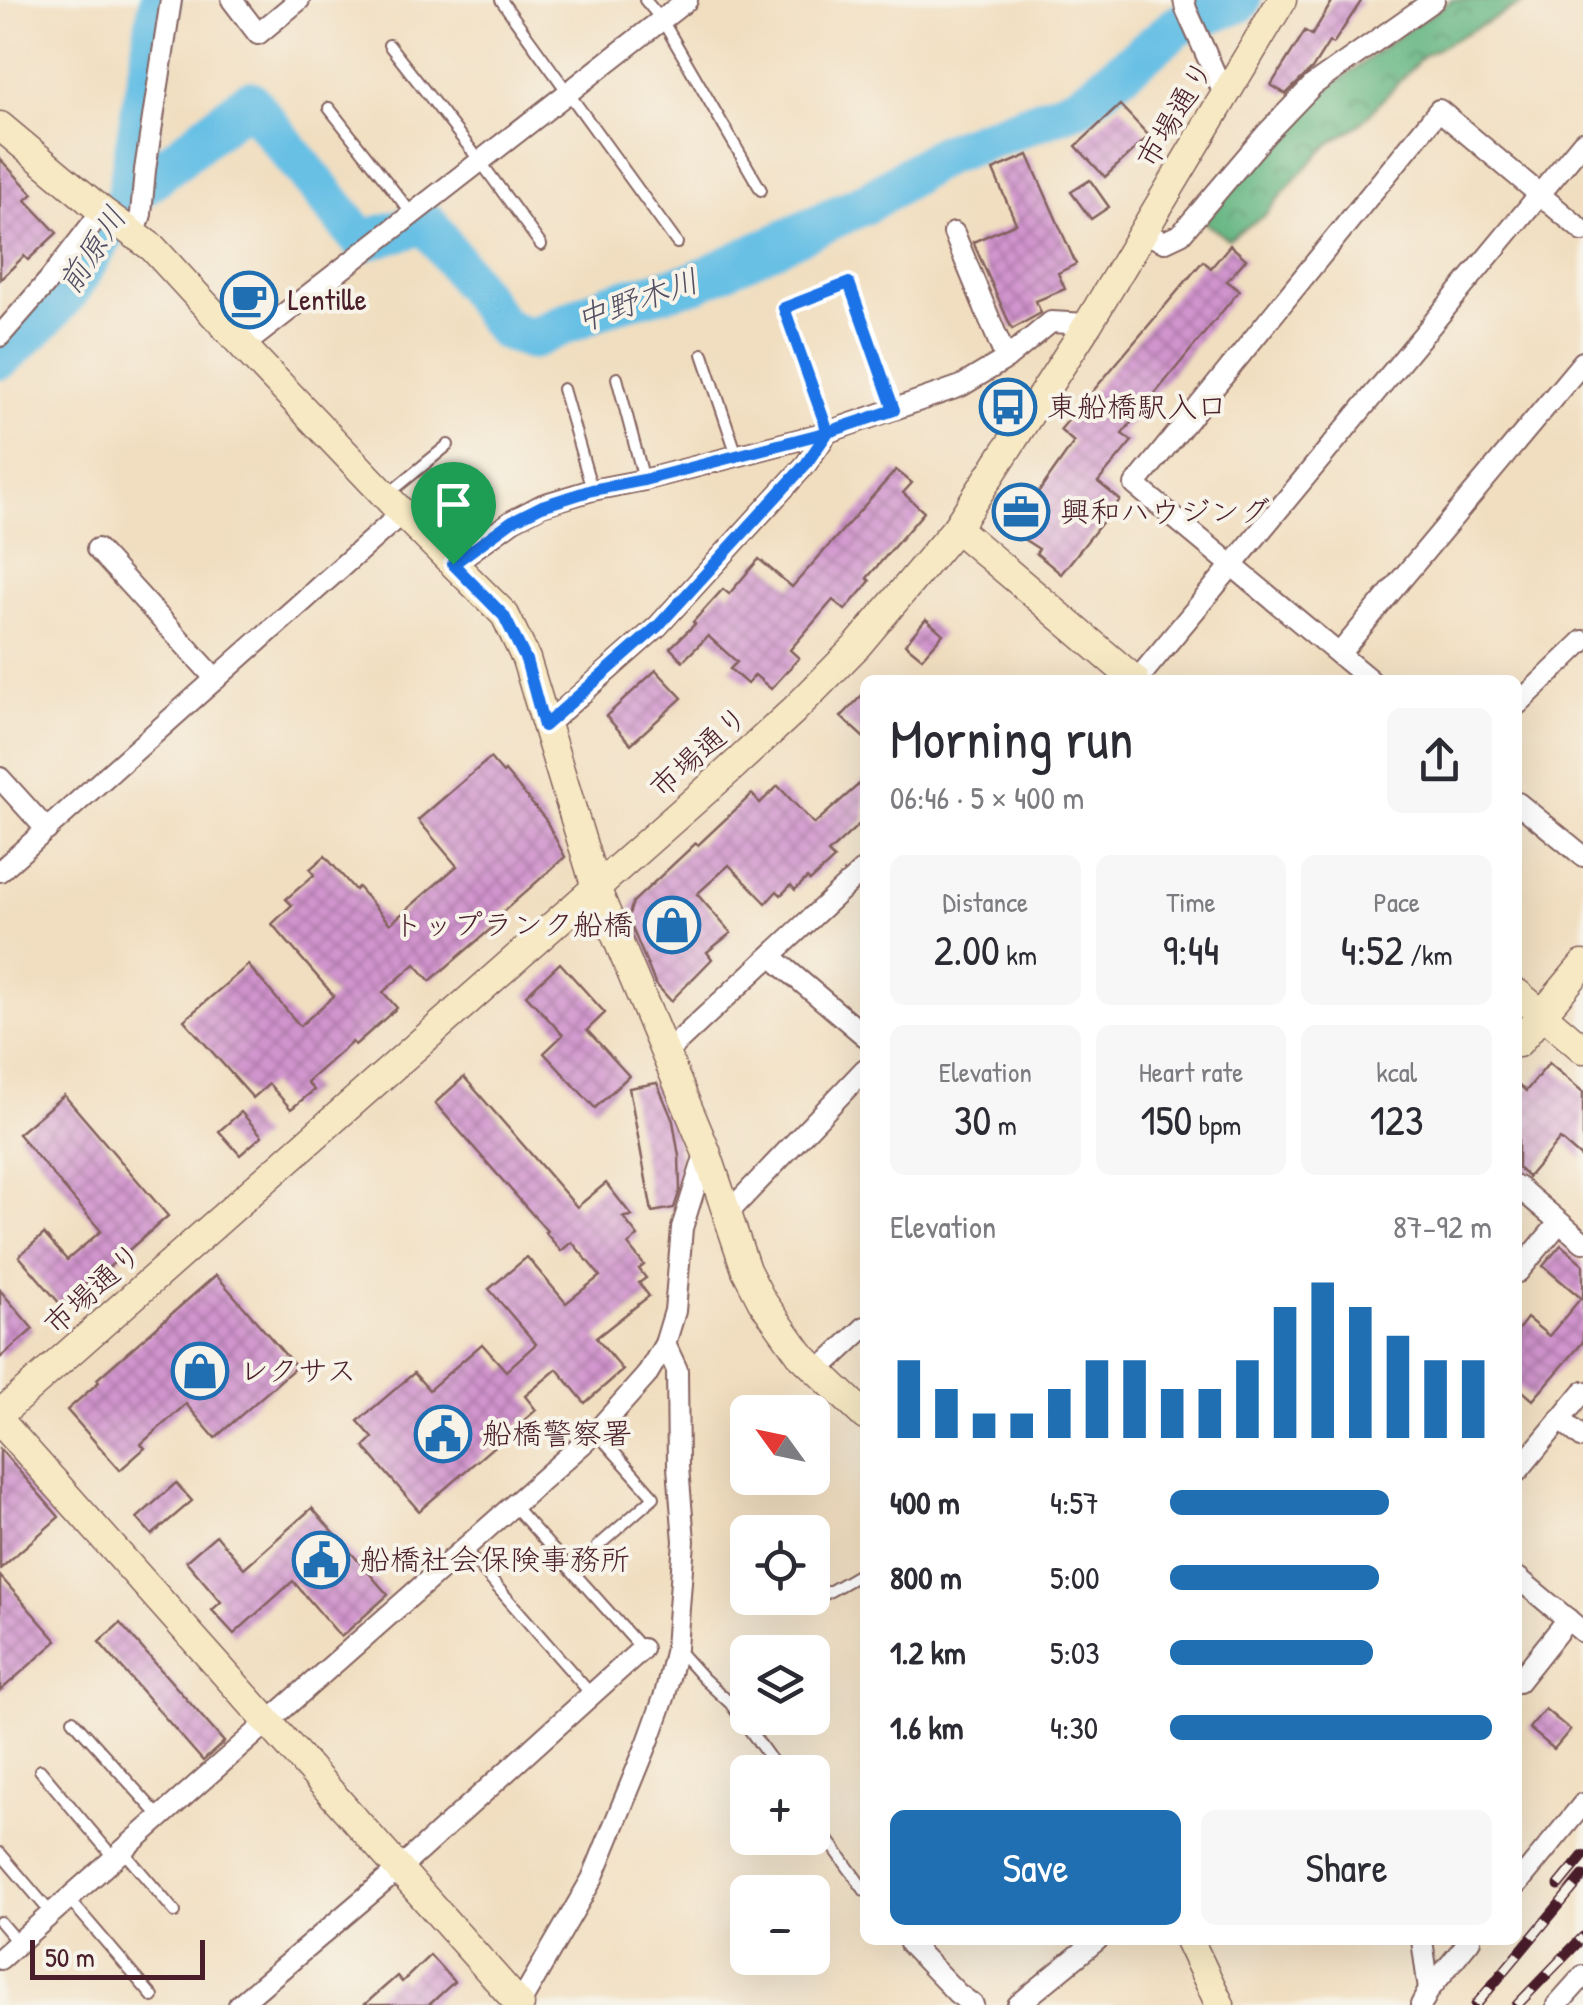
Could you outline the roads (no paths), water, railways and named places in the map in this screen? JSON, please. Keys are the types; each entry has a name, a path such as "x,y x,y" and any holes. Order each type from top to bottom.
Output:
{"street":[{"path":"0,336 50,280 118,222 140,214 170,0"},
{"path":"232,0 258,34 299,0"},
{"path":"243,346 687,0"},
{"name":"市場通り","path":"0,1418 596,888 793,710 856,647 956,528 1088,324 1282,0"},
{"path":"1143,232 1164,242 1181,234 1266,134 1314,85 1434,0"},
{"path":"1185,4 1224,94"},
{"path":"1364,675 1135,484 1439,110 1583,231"},
{"path":"0,126 153,248 504,616 526,660 596,888 706,1152 746,1270 782,1331 817,1372 860,1411"},
{"path":"1140,675 1583,142"},
{"path":"954,233 1006,359"},
{"path":"453,564 512,521 542,506 828,432 894,410 961,386 1006,359 1051,322 1088,324"},
{"path":"1339,654 1583,362"},
{"path":"544,726 658,626 806,464 828,432"},
{"path":"0,872 216,679 394,505"},
{"path":"956,528 1130,675"},
{"path":"97,549 216,679"},
{"path":"1522,700 1583,641"},
{"path":"0,778 47,830"},
{"path":"1522,805 1583,856"},
{"path":"665,1054 860,873"},
{"path":"772,957 860,1032"},
{"path":"1522,1038 1583,965"},
{"path":"1522,997 1583,1048"},
{"path":"726,1215 860,1074"},
{"path":"0,1959 596,1432 646,1376 665,1344 675,1311 682,1228 706,1152"},
{"path":"1522,1190 1583,1242"},
{"path":"1522,1267 1559,1222"},
{"path":"817,1372 860,1332"},
{"path":"0,1418 519,2005 592,1880 648,1742 676,1648 684,1541 677,1370 665,1344"},
{"path":"1522,1466 1583,1392"},
{"path":"1560,1419 1583,1438"},
{"path":"1522,1581 1576,1625 1522,1678"},
{"path":"239,2005 399,1869 642,1649"},
{"path":"1522,1878 1583,1804"},
{"path":"911,1945 973,2005"},
{"path":"1018,2005 1092,1945"},
{"path":"1191,1945 1220,2005"},
{"path":"1422,1945 1425,1998"},
{"path":"1425,1998 1466,1945"},
{"path":"1557,2005 1583,1976"}],"lane":[{"path":"501,0 676,243"},
{"path":"646,0 662,20 761,190"},
{"path":"389,45 541,244"},
{"path":"329,108 412,214"},
{"path":"828,432 784,308 849,283 894,410"},
{"path":"703,354 738,456"},
{"path":"617,378 644,480"},
{"path":"564,389 592,490"},
{"path":"394,505 448,445"},
{"path":"596,1432 654,1497 598,1546"},
{"path":"514,1506 642,1649"},
{"path":"464,1549 592,1694"},
{"path":"830,1591 860,1574"},
{"path":"676,1648 730,1703 768,1755"},
{"path":"72,1720 160,1817"},
{"path":"40,1770 175,1912"},
{"path":"830,1842 860,1883"},
{"path":"0,1853 52,1913"},
{"path":"69,1898 153,1997"},
{"path":"0,1922 18,1943"}],"waterway":[{"name":"前原川","path":"0,359 68,292 127,198 160,0"},
{"name":"中野木川","path":"127,198 249,101 362,241 427,223 504,329 531,339 612,303 695,282 866,203 943,155 1079,105 1179,25 1240,2"}],"railway":[{"path":"1559,1885 1583,1856"},
{"path":"1476,2005 1583,1876"},
{"path":"1517,2005 1583,1937"}],"place":[{"name":"Lentille","path":"249,300"},
{"name":"東船橋駅入口","path":"1008,407"},
{"name":"興和ハウジング","path":"1021,512"},
{"name":"トップランク船橋","path":"672,925"},
{"name":"レクサス","path":"200,1371"},
{"name":"船橋警察署","path":"443,1434"},
{"name":"船橋社会保険事務所","path":"321,1560"}]}
